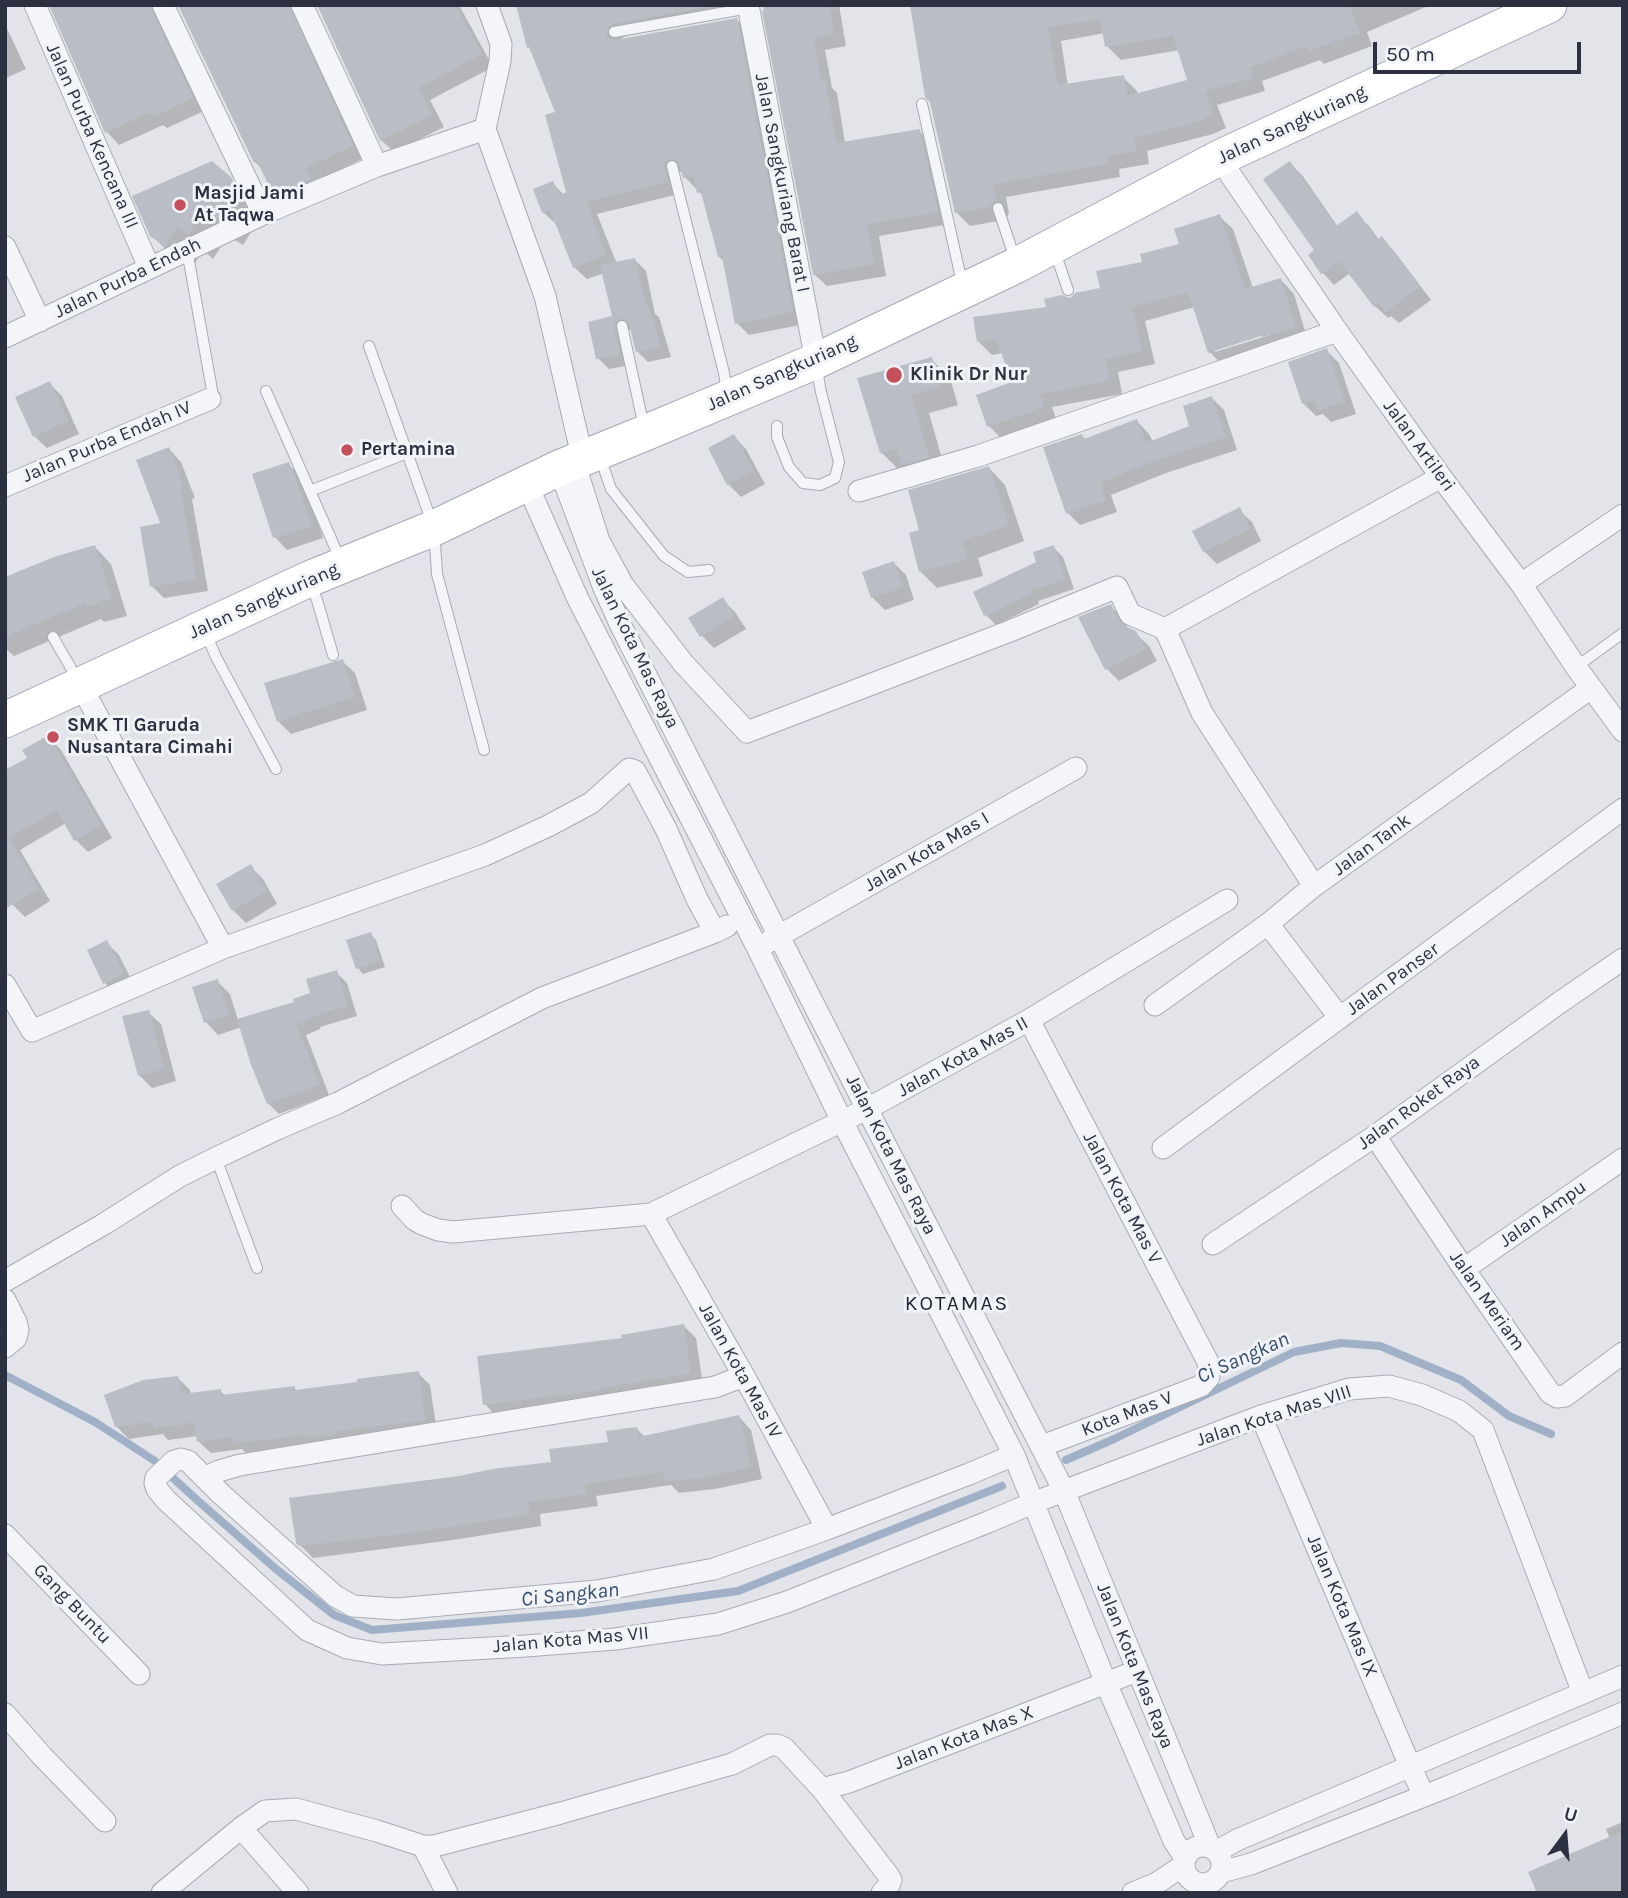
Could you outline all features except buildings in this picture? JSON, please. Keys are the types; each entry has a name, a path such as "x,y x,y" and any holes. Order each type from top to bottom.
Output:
{"main road":[{"name":"Jalan Sangkuriang","path":"5,720 309,579 434,528 579,460 816,361 1017,265 1219,158 1549,5"}],"street":[{"name":"Jalan Purba Kencana III","path":"35,5 149,267"},
{"path":"163,5 263,214"},
{"path":"302,5 377,166"},
{"path":"487,5 501,44 500,61 485,130 545,296 599,541 623,585 683,663 747,732 1117,587 1130,614 1165,629 1202,713 1314,886"},
{"name":"Jalan Sangkuriang Barat I","path":"749,7 816,361"},
{"name":"Jalan Purba Endah","path":"5,337 263,214 377,166 485,130"},
{"name":"Jalan Artileri","path":"1219,158 1337,331 1521,584 1576,667 1623,730"},
{"path":"5,247 40,321"},
{"path":"859,491 978,456 1337,331"},
{"name":"Jalan Purba Endah IV","path":"5,486 210,399"},
{"name":"Jalan Kota Mas Raya","path":"579,460 604,588 867,1109 1064,1491 1137,1671 1204,1872"},
{"path":"1165,629 1441,477"},
{"name":"Jalan Kota Mas Raya","path":"527,484 597,636 1014,1455 1106,1683 1174,1841 1204,1872"},
{"path":"1521,584 1623,515"},
{"path":"597,636 621,626"},
{"path":"80,684 223,948"},
{"name":"Jalan Tank","path":"1155,1005 1268,924 1314,886 1591,688"},
{"name":"Jalan Kota Mas I","path":"757,947 1076,768"},
{"path":"5,985 32,1031 223,948 485,855 591,803 629,769 635,771 666,829 715,932"},
{"name":"Jalan Panser","path":"1163,1148 1623,809"},
{"name":"Jalan Kota Mas II","path":"651,1214 867,1109 1029,1020 1227,900"},
{"path":"5,1281 180,1176 216,1158 338,1103 542,998 715,932 741,918"},
{"path":"1268,924 1340,1018"},
{"name":"Jalan Roket Raya","path":"1213,1244 1375,1136 1623,959"},
{"name":"Jalan Kota Mas V","path":"1029,1020 1208,1362 1209,1377"},
{"name":"Jalan Meriam","path":"1375,1136 1550,1393 1557,1397 1565,1396 1623,1353"},
{"name":"Jalan Ampu","path":"1464,1269 1623,1159"},
{"path":"402,1206 422,1224 453,1232 651,1214"},
{"name":"Jalan Kota Mas IV","path":"651,1214 744,1376 827,1529"},
{"path":"5,1300 18,1330 16,1338 5,1347"},
{"path":"744,1376 715,1387 240,1465 205,1478 335,1596 353,1606 397,1609 597,1591 714,1569 827,1529 1014,1455"},
{"name":"Kota Mas V","path":"1042,1446 1201,1387 1209,1377"},
{"name":"Jalan Kota Mas VIII","path":"1035,1502 1261,1416 1349,1389 1389,1386 1422,1395 1460,1412 1483,1430 1583,1693"},
{"name":"Jalan Kota Mas IX","path":"1261,1416 1424,1796"},
{"name":"Jalan Kota Mas VII","path":"205,1478 188,1461 181,1459 174,1461 156,1478 157,1489 307,1630 347,1648 382,1654 615,1639 718,1624 798,1598 1035,1502"},
{"name":"Gang Buntu","path":"5,1535 139,1674"},
{"name":"Jalan Kota Mas X","path":"822,1789 849,1782 1137,1671"},
{"path":"1204,1872 1237,1840 1623,1676"},
{"path":"1133,1893 1157,1883 1251,1864 1623,1713"},
{"path":"5,1714 105,1821"},
{"path":"162,1893 265,1811 296,1809 423,1846 434,1846 732,1764 770,1745 777,1745 784,1748 822,1789 888,1875 890,1885 882,1893"},
{"path":"241,1828 298,1893"},
{"path":"423,1846 447,1893"}],"lane":[{"path":"614,32 749,7"},
{"path":"922,104 963,290"},
{"path":"672,166 728,398"},
{"path":"998,208 1017,265"},
{"path":"1054,246 1068,290"},
{"path":"187,250 212,390 210,399"},
{"path":"622,326 645,433"},
{"path":"369,346 434,528 437,574 484,750"},
{"path":"776,426 777,437 789,467 803,483 820,485 835,478 839,462 816,361"},
{"path":"266,391 343,565"},
{"path":"310,491 407,453"},
{"path":"579,460 611,489 664,556 688,572 709,570"},
{"path":"309,579 333,655"},
{"path":"204,628 216,657 275,769"},
{"path":"1576,667 1623,633"},
{"path":"53,637 80,684"},
{"path":"216,1158 257,1268"}],"waterway":[{"name":"Ci Sangkan","path":"1066,1460 1294,1352 1341,1343 1380,1346 1461,1380 1509,1416 1551,1434"},
{"name":"Ci Sangkan","path":"5,1375 95,1422 155,1461"},
{"name":"Ci Sangkan","path":"173,1478 276,1569 334,1615 372,1630 581,1613 738,1591 1002,1486"}],"place":[{"name":"Masjid Jami At Taqwa","path":"180,205"},
{"name":"Klinik Dr Nur","path":"894,375"},
{"name":"Pertamina","path":"347,450"},
{"name":"SMK TI Garuda Nusantara Cimahi","path":"53,737"}],"district":[{"name":"KOTAMAS","path":"957,1304"}]}
